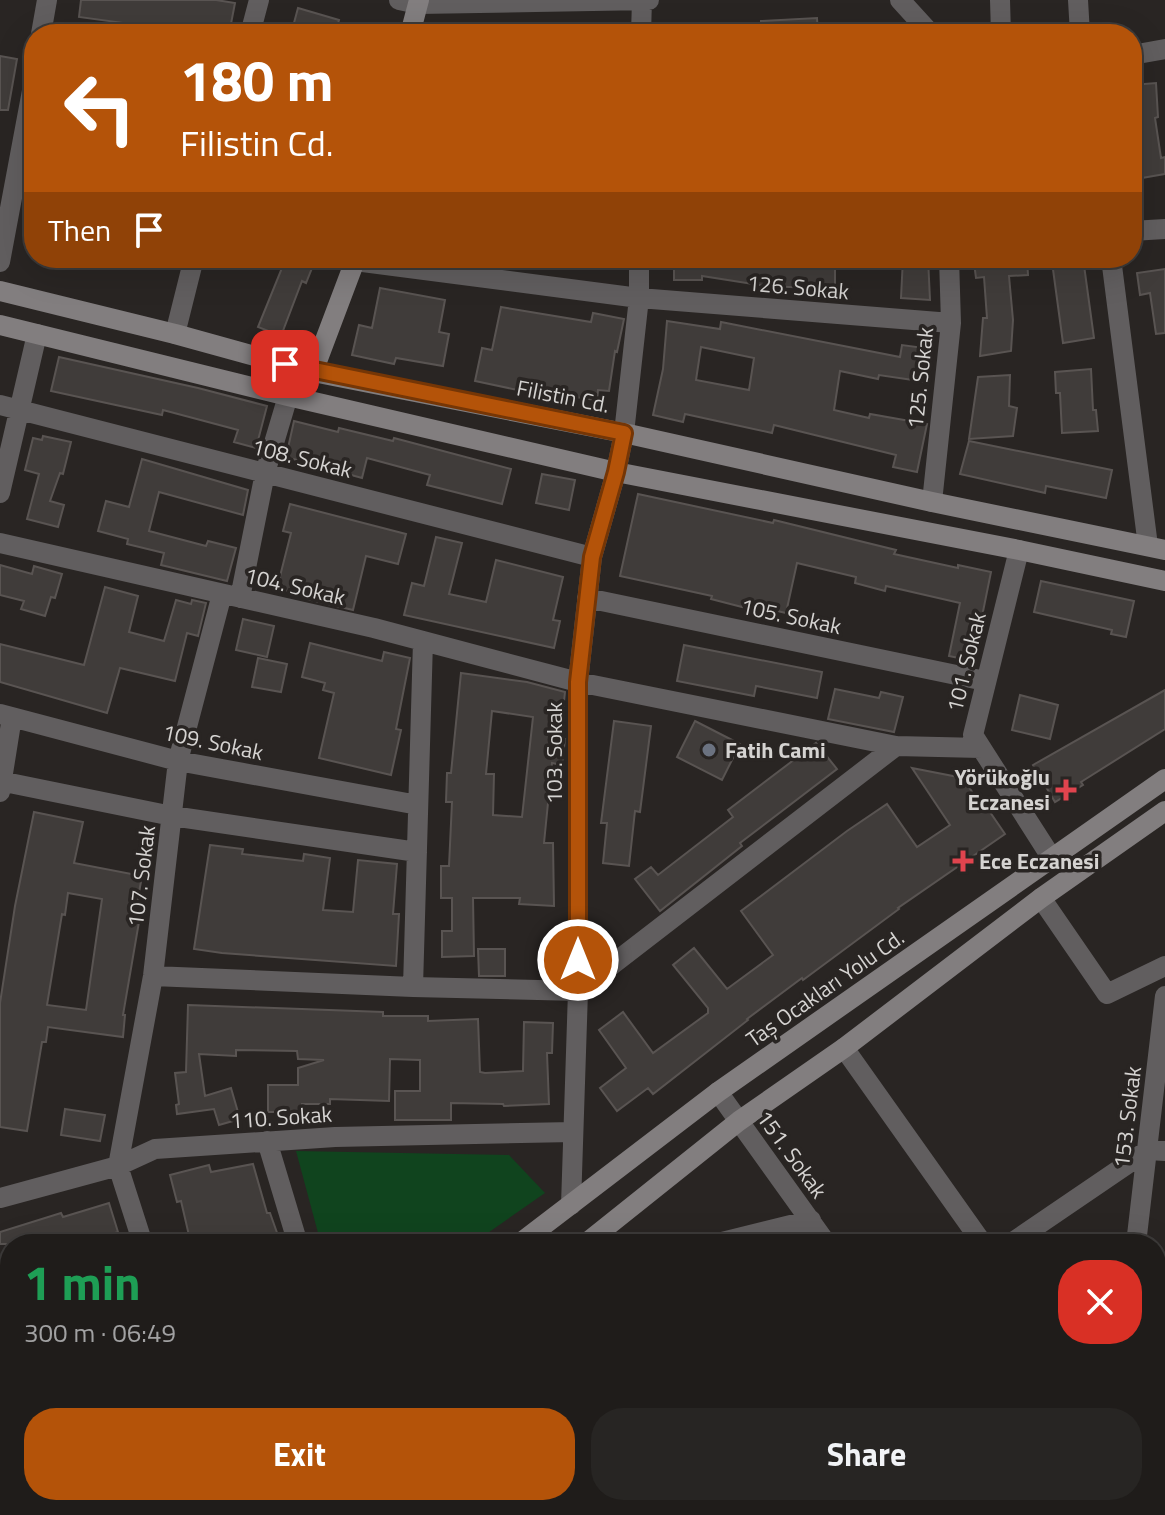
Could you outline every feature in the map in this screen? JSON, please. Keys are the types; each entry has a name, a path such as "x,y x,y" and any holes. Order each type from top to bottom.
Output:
{"main road":[{"path":"411,24 412,1"},
{"path":"288,396 313,372 352,268"},
{"name":"Filistin Cd.","path":"0,291 313,372 624,433 1156,548"},
{"path":"0,325 616,472 1165,581"},
{"name":"Taş Ocakları Yolu Cd.","path":"532,1234 718,1092 1165,779"},
{"path":"598,1234 739,1121 844,1048 1041,898 1165,811"}],"street":[{"path":"43,24 47,0"},
{"path":"253,24 259,0"},
{"path":"641,24 642,0"},
{"path":"412,1 649,0"},
{"path":"900,0 922,24"},
{"path":"1000,0 1001,24"},
{"path":"1078,0 1079,24"},
{"path":"1142,53 1165,49"},
{"path":"0,262 24,134"},
{"path":"1142,230 1165,229"},
{"path":"175,334 192,268"},
{"name":"126. Sokak","path":"415,268 639,298 951,323"},
{"name":"103. Sokak","path":"571,1205 578,991 578,682 592,557 624,433 639,298 639,268"},
{"name":"125. Sokak","path":"932,502 951,323 949,268"},
{"path":"1113,268 1156,548"},
{"path":"0,493 10,408 37,334"},
{"name":"107. Sokak","path":"118,1166 153,976 178,761 231,596 288,396"},
{"name":"108. Sokak","path":"10,408 592,557"},
{"name":"104. Sokak","path":"0,543 423,641 578,682 896,746 981,748"},
{"name":"101. Sokak","path":"1019,550 973,735 1053,860"},
{"name":"105. Sokak","path":"587,598 985,681"},
{"path":"413,987 423,641"},
{"path":"6,715 1,785 172,816 417,852"},
{"name":"109. Sokak","path":"6,715 178,761 418,805"},
{"path":"153,976 578,991 896,746"},
{"path":"1041,898 1107,994 1165,966"},
{"name":"153. Sokak","path":"1138,1234 1156,1151 1165,996"},
{"path":"844,1048 976,1234"},
{"name":"151. Sokak","path":"718,1092 820,1234"},
{"name":"110. Sokak","path":"0,1198 118,1166 155,1149 335,1137 573,1132"},
{"path":"267,1141 295,1234"},
{"path":"1026,1234 1156,1151"},
{"path":"118,1166 140,1234"},
{"path":"754,1234 811,1220"}],"green space":[{"path":"296,1151 509,1155 545,1193 486,1234 318,1234"}],"building":[{"path":"81,0 216,0 235,3 231,24 131,24 79,17"},
{"path":"298,8 339,20 338,24 294,24"},
{"path":"817,18 817,24 761,24 761,21"},
{"path":"0,56 17,59 8,110 0,110"},
{"path":"1156,83 1158,117 1155,118 1161,158 1165,157 1165,174 1142,178 1142,84"},
{"path":"282,268 312,268 306,283 302,281 281,336 258,327"},
{"path":"674,268 835,268 835,289 766,286 702,276 702,280 674,280"},
{"path":"902,268 928,268 930,300 901,298"},
{"path":"975,268 1028,268 1028,275 1009,276 1013,320 1011,351 980,356 983,318 987,318 984,277 976,278"},
{"path":"1053,268 1084,268 1094,338 1063,343"},
{"path":"1165,269 1165,333 1156,334 1150,293 1140,295 1137,273"},
{"path":"380,288 445,300 439,332 449,334 443,366 396,358 394,364 352,355 359,325 372,328"},
{"path":"501,307 591,322 593,313 624,319 609,391 598,390 597,400 552,394 551,397 475,381 482,348 492,350"},
{"path":"667,321 720,329 721,322 900,357 902,345 932,349 927,382 879,375 878,379 840,371 834,410 869,418 870,414 927,424 917,472 893,467 896,455 774,425 772,433 685,414 683,422 653,415 663,369","holes":["701,347 754,358 749,390 696,380"]},
{"path":"59,357 267,406 256,448 234,442 238,430 163,410 162,415 51,391"},
{"path":"1091,369 1093,410 1096,410 1098,431 1062,433 1060,393 1056,393 1055,372"},
{"path":"1010,375 1009,406 1017,408 1013,436 969,439 978,377"},
{"path":"294,421 338,432 339,428 393,441 394,438 511,469 502,504 427,485 430,475 367,458 362,478 286,457"},
{"path":"43,436 71,442 63,474 60,473 50,501 64,505 58,527 27,519 39,474 25,470 33,438 42,440"},
{"path":"969,441 1112,470 1106,498 1046,486 1045,493 960,474"},
{"path":"142,459 248,490 243,515 159,492 149,531 206,546 208,541 236,548 227,581 161,565 164,553 127,544 128,539 98,531 106,501 129,507"},
{"path":"542,474 575,480 569,510 536,503"},
{"path":"638,494 773,523 774,520 896,550 894,554 991,572 973,661 949,656 960,603 886,586 885,591 855,583 856,577 797,563 786,613 743,603 742,607 711,599 712,596 620,576"},
{"path":"290,504 406,534 398,564 366,556 353,610 277,588 291,533 283,531"},
{"path":"436,537 462,543 449,594 486,602 496,560 563,577 553,620 560,621 554,648 404,615 412,583 424,586"},
{"path":"0,565 32,574 34,566 62,574 55,598 51,597 45,616 21,609 24,601 0,595"},
{"path":"1041,581 1134,601 1126,637 1111,634 1112,630 1034,612"},
{"path":"105,587 138,596 129,632 164,641 176,600 191,604 192,600 206,603 198,636 187,633 175,681 120,668 107,713 0,682 0,644 84,665"},
{"path":"243,619 274,626 267,657 236,650"},
{"path":"310,643 382,661 384,652 410,658 396,729 401,730 391,775 319,758 334,693 323,690 325,683 302,677"},
{"path":"684,645 822,672 817,698 756,686 754,696 677,681"},
{"path":"258,658 287,664 281,692 252,687"},
{"path":"461,673 527,682 565,692 560,739 565,739 562,765 552,763 544,843 553,843 554,906 519,904 520,898 473,898 474,956 442,957 442,931 452,931 452,898 441,898 441,866 449,866 452,802 446,802 447,773 451,773","holes":["492,711 533,717 522,817 493,815 494,774 486,774"]},
{"path":"835,689 879,698 881,692 903,697 894,732 828,719"},
{"path":"1165,690 1165,729 1055,802 1033,765"},
{"path":"1020,695 1058,705 1050,739 1012,730"},
{"path":"614,721 651,726 640,812 635,811 629,866 603,863 607,823 601,823"},
{"name":"Fatih Cami","path":"695,721 740,744 722,780 677,757"},
{"path":"816,743 837,769 740,843 742,846 660,911 635,879 651,867 658,875 733,817 728,810"},
{"path":"912,768 963,778 1005,834 802,978 653,1094 648,1088 617,1111 600,1088 626,1068 599,1030 623,1012 653,1053 708,1013 708,1008 673,965 694,948 727,989 773,955 741,911 887,804 917,847 950,825"},
{"path":"34,812 83,822 74,863 142,876 135,915 140,916 123,1015 123,1037 48,1027 46,1042 42,1042 27,1131 0,1127 0,1003","holes":["68,893 102,899 86,1010 47,1005"]},
{"path":"210,845 243,849 242,854 303,861 304,854 330,858 323,910 353,912 358,860 397,864 393,914 399,914 396,966 194,949"},
{"path":"478,949 505,949 505,976 479,976"},
{"path":"188,1005 383,1012 383,1016 428,1016 428,1021 478,1019 480,1072 485,1073 523,1071 524,1022 553,1023 552,1053 547,1053 549,1104 504,1106 451,1103 451,1120 395,1120 395,1091 420,1091 420,1060 390,1059 389,1101 330,1099 330,1104 302,1104 302,1112 268,1112 268,1085 298,1085 298,1068 324,1060 298,1059 297,1051 236,1050 236,1056 199,1054 205,1096 231,1088 240,1119 219,1125 214,1109 177,1114 176,1105 179,1104 175,1073 186,1072"},
{"path":"65,1109 105,1115 100,1141 61,1135"},
{"path":"253,1164 267,1213 270,1213 277,1234 189,1234 181,1201 177,1202 170,1175 209,1165 211,1172"},
{"path":"109,1203 118,1232 0,1234 61,1213 63,1217"}],"place":[{"name":"Fatih Cami","path":"709,750"},
{"name":"Yörükoğlu Eczanesi","path":"1066,790"},
{"name":"Ece Eczanesi","path":"963,861"}],"route":[{"path":"285,364 624,433 592,557 578,682 578,960"}]}
